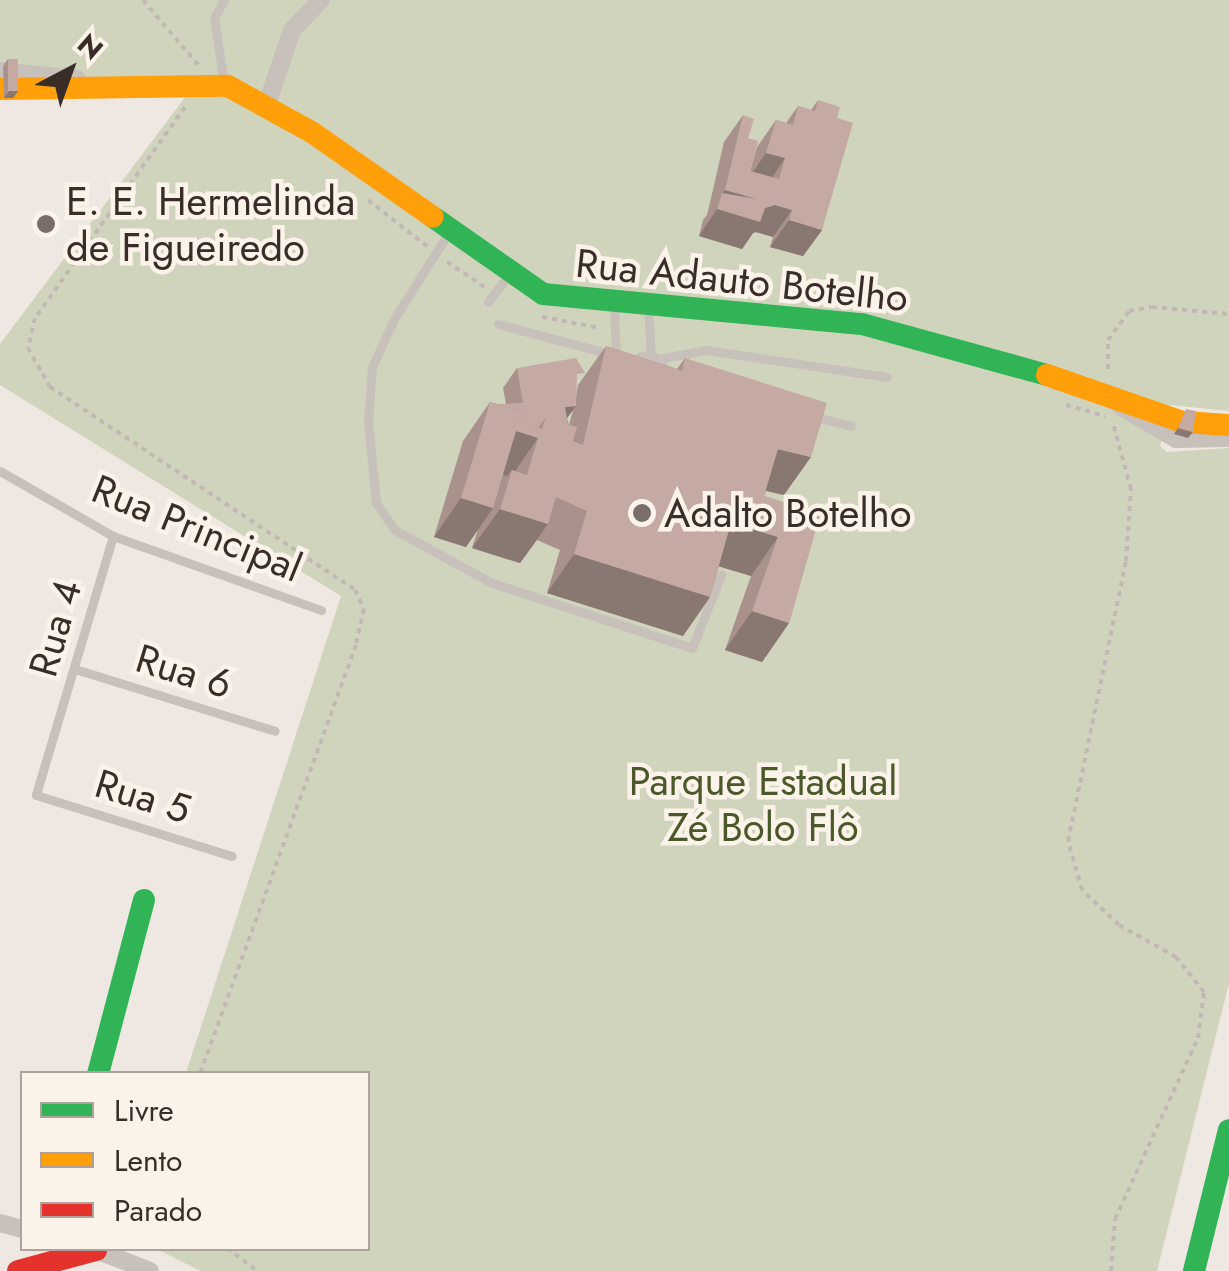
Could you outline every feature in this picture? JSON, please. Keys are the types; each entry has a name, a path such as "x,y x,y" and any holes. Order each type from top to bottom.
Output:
{"street":[{"path":"267,104 292,30 321,0"},
{"path":"0,71 122,85"},
{"name":"Rua Adauto Botelho","path":"0,89 201,82 224,86 267,104 542,294 614,304 862,324 1076,384 1182,422 1229,424"},
{"name":"Rua Adauto Botelho","path":"1107,396 1176,439 1229,438"},
{"path":"99,1071 144,900"},
{"path":"1194,1271 1229,1130"},
{"path":"18,1271 86,1251"},
{"path":"98,1251 150,1271"}],"lane":[{"path":"224,0 214,29 224,86"},
{"path":"451,230 394,319 372,368 368,421 376,503 394,530 492,583 692,648 721,575"},
{"path":"488,302 508,274"},
{"path":"614,304 616,356"},
{"path":"648,306 655,357 664,379"},
{"path":"498,324 616,356 632,364 706,350 886,378"},
{"path":"632,364 630,376 643,390 664,379 682,383"},
{"path":"804,414 850,426"},
{"name":"Rua Principal","path":"0,472 113,536 320,610"},
{"name":"Rua 4","path":"36,795 113,536"},
{"name":"Rua 6","path":"76,668 275,731"},
{"name":"Rua 5","path":"36,795 232,856"}],"path":[{"path":"143,0 188,46 201,82"},
{"path":"1111,1271 1114,1219 1198,1038 1204,992 1176,956 1118,925 1082,890 1068,841 1126,561 1131,489 1107,396 1108,340 1129,312 1152,307 1229,314"},
{"path":"231,1251 257,1271"}],"green space":[{"name":"Parque Estadual Zé Bolo Flô","path":"0,0 1229,0 1229,411 1169,405 1160,446 1167,452 1229,448 1229,983 1157,1271 200,1271 161,1251 370,1251 370,1071 187,1071 341,596 0,385 0,344 186,96 0,96"}],"building":[{"path":"8,59 18,59 18,91 8,91"},
{"path":"818,100 840,107 837,118 853,123 822,230 789,220 792,210 775,205 765,208 760,222 717,209 722,193 757,199 725,190 743,115 754,119 748,138 758,141 750,171 779,179 785,158 766,153 776,120 793,125 798,106 815,111"},
{"path":"606,346 682,371 685,358 827,403 811,457 778,449 764,496 820,514 789,623 752,611 778,537 731,523 710,597 574,554 587,511 556,497 548,524 500,509 512,470 527,475 538,438 516,431 493,508 461,498 490,402 521,411 518,421 542,429 546,418 577,427 573,441 583,445"},
{"path":"576,358 585,373 577,374 576,406 565,407 568,425 546,418 538,428 518,421 521,411 498,404 523,403 517,368"},
{"path":"1186,409 1196,411 1193,432 1178,428"}],"traffic: fast":[{"path":"433,217 543,294 862,324 1047,375"},
{"path":"99,1071 144,900"},
{"path":"1194,1271 1229,1130"}],"traffic: slow":[{"path":"0,89 228,86 313,133 433,217"},
{"path":"1047,375 1183,422 1229,425"}],"traffic: jam":[{"path":"18,1271 92,1251"}],"place":[{"name":"E. E. Hermelinda de Figueiredo","path":"46,224"},
{"name":"Adalto Botelho","path":"642,513"}]}
